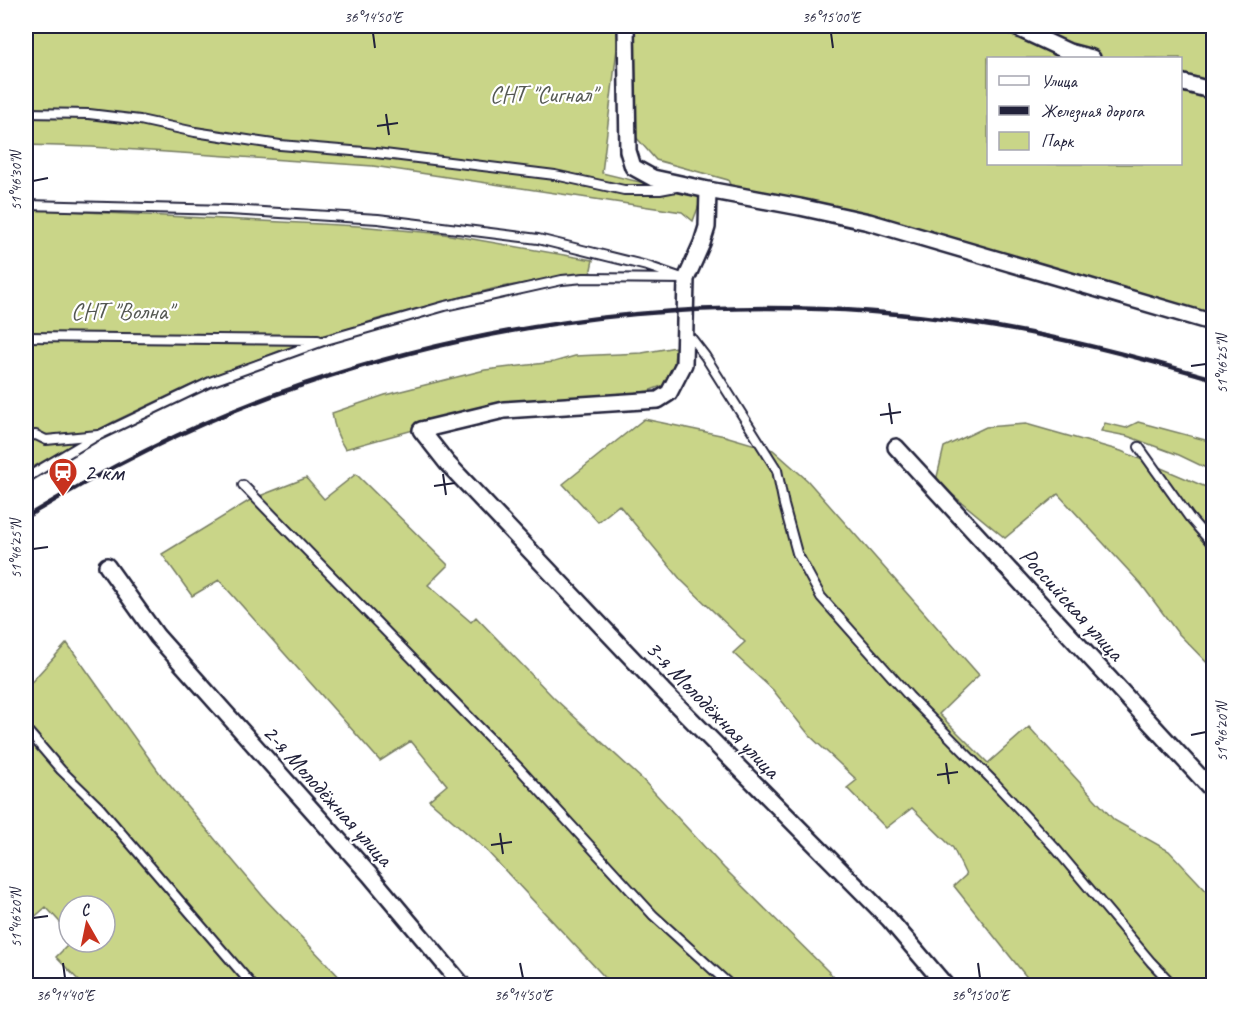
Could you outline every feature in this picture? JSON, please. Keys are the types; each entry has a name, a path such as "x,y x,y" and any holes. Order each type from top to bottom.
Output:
{"street":[{"path":"626,26 628,151 633,167 653,178 869,222 1214,324"},
{"path":"1013,26 1069,52 1088,57"},
{"path":"1182,83 1214,91"},
{"path":"684,335 686,279 707,227 708,190"},
{"name":"3-я Молодёжная улица","path":"684,335 684,363 669,393 658,400 504,410 421,430 447,463 663,691 889,919 946,986"},
{"name":"Российская улица","path":"896,447 1214,792"},
{"name":"2-я Молодёжная улица","path":"107,566 157,636 369,874 463,986"}],"lane":[{"path":"26,113 89,114 140,120 195,132 280,145 376,153 555,175 624,190 660,190 683,185"},
{"path":"26,205 229,210 378,219 538,239 647,266 686,279"},
{"path":"26,478 102,434 210,382 326,340 445,306 562,280 584,278 686,279"},
{"path":"684,335 692,339 705,356 777,470 783,505 797,553 821,597 909,696 1056,849 1174,986"},
{"path":"26,337 326,340"},
{"path":"26,436 36,435 46,440 102,434"},
{"path":"1139,447 1214,546"},
{"path":"243,485 519,768 653,915 731,986"},
{"path":"26,729 61,770 99,807 252,986"}],"green space":[{"name":"СНТ \"Сигнал\"","path":"26,26 612,26 619,32 602,173 702,197 693,221 682,212 373,166 92,147 26,145"},
{"path":"634,26 1213,26 1213,318 732,189 728,180 656,160 635,136"},
{"name":"СНТ \"Волна\"","path":"26,209 359,226 444,234 593,260 590,274 496,288 378,319 279,351 189,386 113,422 26,471"},
{"path":"676,347 672,375 667,384 648,391 453,419 345,449 334,423 332,413 385,395 485,370 554,362 575,356 642,353"},
{"path":"644,419 725,436 773,450 807,480 979,675 939,714 988,763 1029,727 1114,820 1169,851 1213,898 1213,985 1082,986 1080,983 1077,986 1033,985 954,886 966,875 953,848 912,808 886,828 847,788 857,780 810,736 773,690 733,653 745,642 681,580 619,505 598,522 563,484"},
{"path":"1138,422 1213,442 1213,467 1206,468 1179,455 1127,436 1101,431 1105,423 1126,428"},
{"path":"1026,424 1121,451 1213,490 1213,669 1177,632 1141,584 1058,494 1005,538 936,481 944,447 986,427"},
{"path":"356,474 448,565 428,585 471,622 476,617 554,698 643,780 724,868 842,985 612,985 485,849 429,800 447,785 411,741 380,761 219,580 192,596 162,554 252,499 306,478 324,499"},
{"path":"67,643 161,775 266,900 347,985 83,985 56,957 59,954 117,954 117,894 57,894 57,919 46,907 31,920 26,915 26,738 35,732 26,720 26,688"}],"railway":[{"path":"26,517 93,478 161,443 232,411 305,384 386,359 468,339 551,324 635,314 720,309 804,308 888,313 972,323 1064,340 1214,379"}],"place":[{"name":"2 км","path":"63,498"}]}
